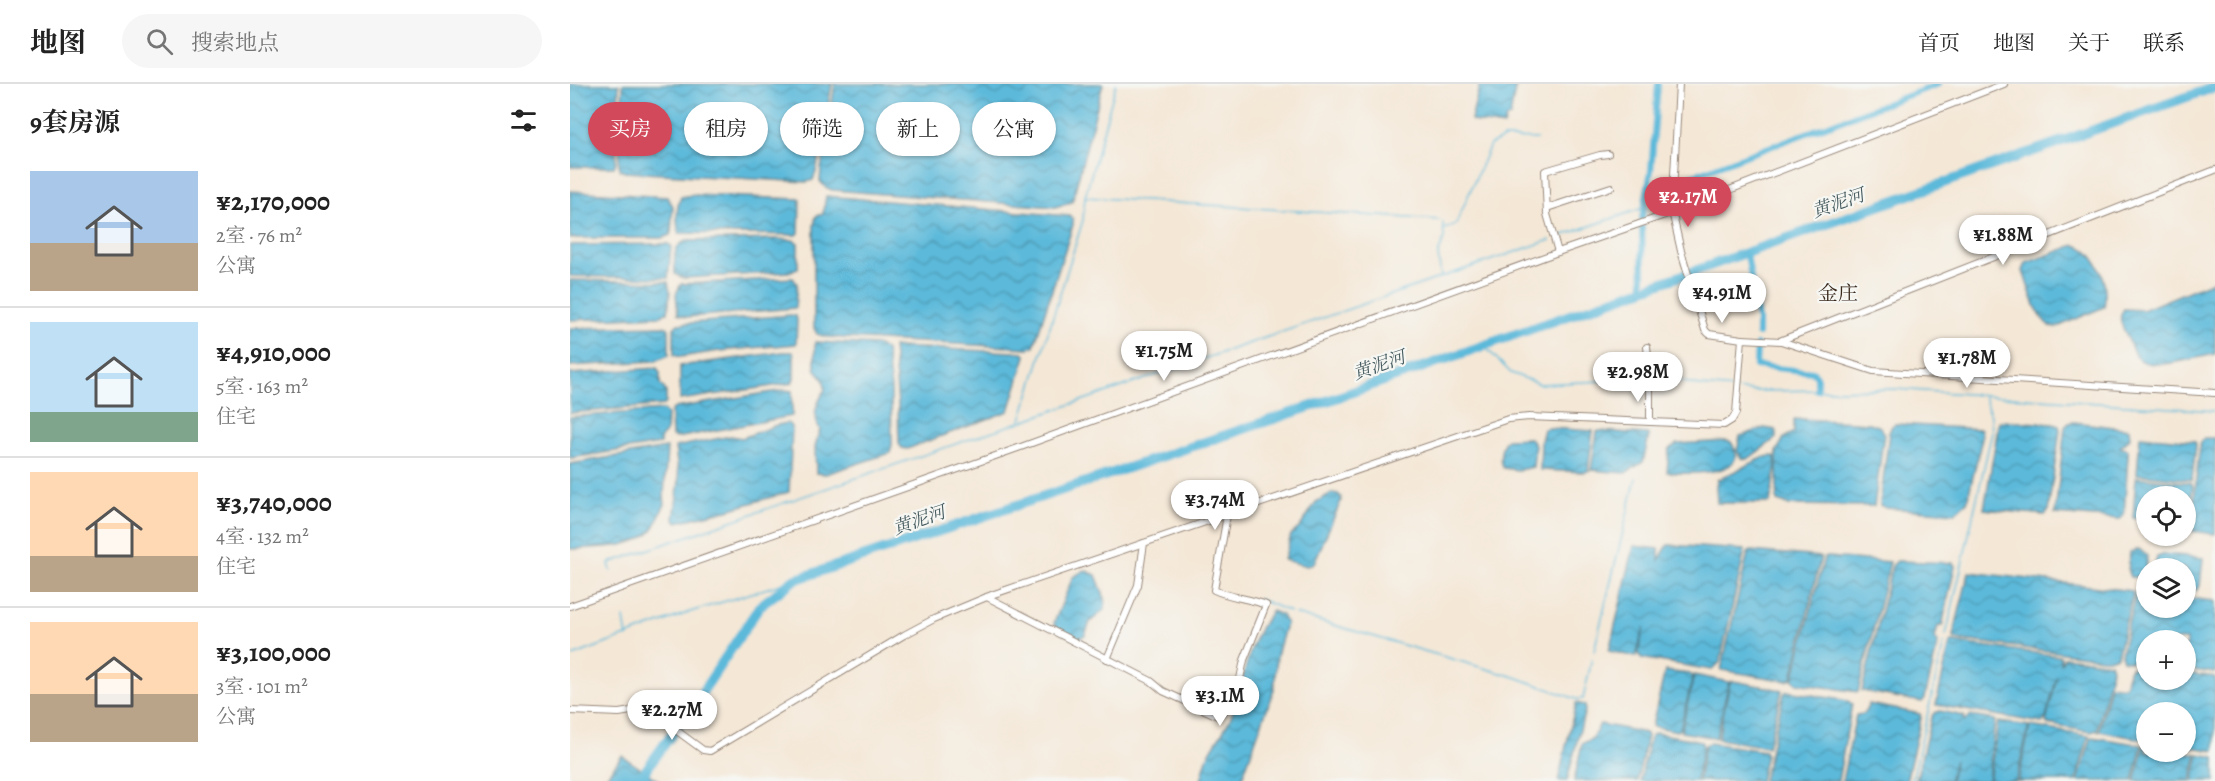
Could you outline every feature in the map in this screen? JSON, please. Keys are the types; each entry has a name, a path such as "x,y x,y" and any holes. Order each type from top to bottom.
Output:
{"street":[{"path":"1679,84 1672,211 1699,311 1705,330 1709,334 1781,341 1873,371 2215,393"},
{"path":"570,606 1029,444 1672,211 2004,84"},
{"path":"1558,252 1547,208 1545,171 1608,154"},
{"path":"1781,341 2215,170"},
{"path":"1547,208 1611,187"},
{"path":"570,711 619,713 643,710 654,713 703,750 710,751 934,619 987,597 1508,419 1529,417 1724,425 1732,420 1738,404 1742,339"},
{"path":"1647,347 1650,374 1650,422"},
{"path":"987,597 1152,681 1167,692 1218,716 1235,702 1244,660 1266,605 1250,598 1227,596 1214,590 1227,515"},
{"path":"1107,659 1138,585 1144,543"}],"water":[{"path":"570,84 619,84 618,102 588,102 588,156 616,156 614,167 570,167"},
{"path":"623,84 832,84 829,102 780,102 780,156 819,156 813,180 807,182 620,170 619,156 672,156 672,102 622,102"},
{"path":"835,84 1103,84 1072,202 1055,207 832,190 825,187 820,181 823,156 864,156 864,102 832,102"},
{"path":"1480,84 1519,84 1515,89 1510,117 1506,118 1504,126 1472,121"},
{"path":"570,191 667,197 673,206 670,235 663,238 570,238"},
{"path":"692,195 800,199 799,233 797,235 679,233 677,215 679,201 681,197"},
{"path":"826,196 1069,216 1073,219 1073,225 1034,346 1029,348 826,337 817,334 814,328 814,226 816,216 823,214"},
{"path":"793,240 798,243 798,268 789,272 684,278 675,274 676,251 686,241"},
{"path":"668,244 671,246 668,278 570,276 570,245"},
{"path":"2075,245 2090,254 2100,270 2105,289 2104,307 2055,328 2043,320 2023,271 2026,263"},
{"path":"793,278 797,284 795,308 687,317 678,314 676,294 681,284"},
{"path":"570,280 668,282 670,292 668,312 660,316 570,320"},
{"path":"2215,280 2215,354 2163,364 2143,362 2137,357 2121,322 2124,309 2143,310"},
{"path":"796,316 797,320 796,344 680,357 674,355 674,328 678,324"},
{"path":"661,326 669,329 669,355 655,361 570,366 570,328"},
{"path":"815,342 876,345 886,350 891,388 892,445 890,453 826,474 816,473 815,447 820,430 816,413 825,389 824,381 815,368"},
{"path":"893,347 1015,352 1026,356 1009,411 907,449 902,448 899,444"},
{"path":"793,352 794,355 792,383 680,400 680,366"},
{"path":"657,368 660,373 660,384 666,391 664,405 570,413 570,374"},
{"path":"784,390 792,391 792,416 676,438 672,436 671,411 675,408"},
{"path":"663,410 667,414 666,433 660,439 660,444 570,458 570,417"},
{"path":"1794,420 1869,423 1882,429 1884,434 1874,506 1789,505 1777,501 1777,451 1784,438 1794,432"},
{"path":"1999,422 2059,426 2048,512 2045,515 1984,509"},
{"path":"2074,422 2129,429 2130,438 2120,447 2128,450 2128,456 2124,515 2120,519 2055,514 2065,427"},
{"path":"787,423 792,428 789,492 727,510 677,522 674,520 679,480 675,447 731,436 742,438"},
{"path":"1895,424 1981,429 1982,438 1967,502 1955,513 1886,508 1880,505 1889,433"},
{"path":"1764,428 1776,430 1776,438 1748,459 1741,458 1737,451 1740,436"},
{"path":"1544,429 1593,431 1588,471 1540,470 1541,441"},
{"path":"1599,431 1647,434 1649,436 1643,462 1625,473 1591,470"},
{"path":"2140,436 2195,441 2192,480 2137,474"},
{"path":"1530,438 1535,445 1533,467 1518,470 1503,468 1501,453 1507,439"},
{"path":"2204,438 2215,438 2215,534 2196,532 2196,486 2200,442"},
{"path":"1731,442 1736,453 1733,462 1726,467 1701,473 1667,472 1669,449 1677,444"},
{"path":"667,448 665,505 652,530 635,541 625,544 570,549 570,464"},
{"path":"1764,457 1775,457 1776,465 1770,503 1717,503 1717,480"},
{"path":"2136,477 2191,483 2193,486 2136,486 2136,518 2133,518"},
{"path":"1332,493 1338,494 1341,501 1314,563 1307,566 1284,560 1291,535 1300,527 1316,502"},
{"path":"1668,545 1745,550 1720,662 1712,670 1641,658 1638,653 1644,627 1636,657 1609,651 1634,546 1659,549 1659,560"},
{"path":"2139,549 2147,556 2147,558 2136,558 2135,577 2130,577 2128,572 2130,552"},
{"path":"1751,551 1821,557 1792,678 1787,681 1721,670 1748,553"},
{"path":"2165,554 2203,558 2200,586 2196,590 2196,558 2157,557"},
{"path":"1824,558 1890,562 1858,692 1797,683 1793,680"},
{"path":"1897,561 1953,563 1955,566 1942,626 1938,626 1935,638 1938,643 1925,698 1922,702 1862,691 1892,566"},
{"path":"1085,570 1096,575 1105,599 1105,609 1090,622 1085,635 1076,640 1057,630 1054,623 1073,577"},
{"path":"1969,572 2132,591 2117,656 2109,659 1955,639 1953,636"},
{"path":"2136,592 2136,618 2196,618 2196,599 2215,601 2215,673 2196,670 2196,630 2136,630 2136,662 2123,660 2121,654"},
{"path":"1272,611 1282,615 1286,624 1277,655 1274,689 1241,781 1201,781 1209,754 1232,714 1257,635"},
{"path":"1950,643 2059,656 2061,663 2065,657 2110,663 2112,668 2097,730 2091,732 2047,724 2057,676 2046,718 2042,723 1936,705"},
{"path":"2131,667 2136,667 2136,690 2196,690 2196,674 2215,677 2215,751 2196,748 2196,702 2136,702 2136,738 2099,731 2110,685 2125,687"},
{"path":"1665,671 1690,674 1693,677 1680,729 1677,731 1652,726"},
{"path":"1694,675 1729,682 1716,738 1681,732"},
{"path":"1730,682 1782,690 1768,747 1718,739"},
{"path":"1787,691 1848,701 1852,704 1838,781 1763,781 1784,694"},
{"path":"1576,703 1585,705 1585,710 1567,781 1558,781"},
{"path":"1869,704 1920,714 1906,781 1842,781 1856,715 1864,714"},
{"path":"1940,711 1964,716 1965,721 1970,716 1995,720 1988,781 1950,781 1955,760 1949,781 1916,781 1931,718 1934,713"},
{"path":"1998,722 2029,726 2016,781 1989,781"},
{"path":"1600,724 1645,733 1647,736 1637,781 1574,781 1582,744 1593,738"},
{"path":"2030,726 2089,736 2076,781 2018,781"},
{"path":"1656,733 1701,741 1703,747 1696,781 1640,781 1650,738"},
{"path":"2093,737 2136,744 2138,762 2133,781 2078,781"},
{"path":"1709,743 1765,751 1760,781 1698,781 1705,745"},
{"path":"2199,754 2215,757 2215,781 2193,781"},
{"path":"622,756 659,781 603,781"},
{"path":"2140,762 2195,762 2191,781 2135,781"}],"waterway":[{"path":"1021,420 1083,220 1085,197 1116,84"},
{"path":"1642,218 1651,171 1658,84"},
{"path":"1683,179 1939,84"},
{"name":"黄泥河","path":"638,781 703,691 760,606 794,580 1327,401 2215,87"},
{"path":"1445,229 1456,224 1490,145 1504,138 1537,139"},
{"path":"1085,197 1440,220"},
{"path":"1558,237 1643,208"},
{"path":"1441,277 1438,255 1444,238 1443,223"},
{"path":"1642,228 1643,290"},
{"path":"611,571 609,563 1550,240"},
{"path":"1747,254 1758,320 1758,334"},
{"path":"1757,345 1756,366 1813,372 1817,376 1817,390"},
{"path":"1484,346 1511,373 1540,384 1647,379"},
{"path":"1652,379 1669,378 1700,386 1736,389"},
{"path":"1740,390 1895,389 2215,411"},
{"path":"1946,635 1992,432 1991,417 1984,396"},
{"path":"1594,651 1636,478"},
{"path":"570,657 690,612 794,580"},
{"path":"1259,599 1290,612"},
{"path":"1295,614 1515,677 1576,699 1583,699 1592,659"},
{"path":"624,618 627,637"},
{"path":"1912,781 1944,643"}],"district":[{"name":"金庄","path":"1838,293"}]}
